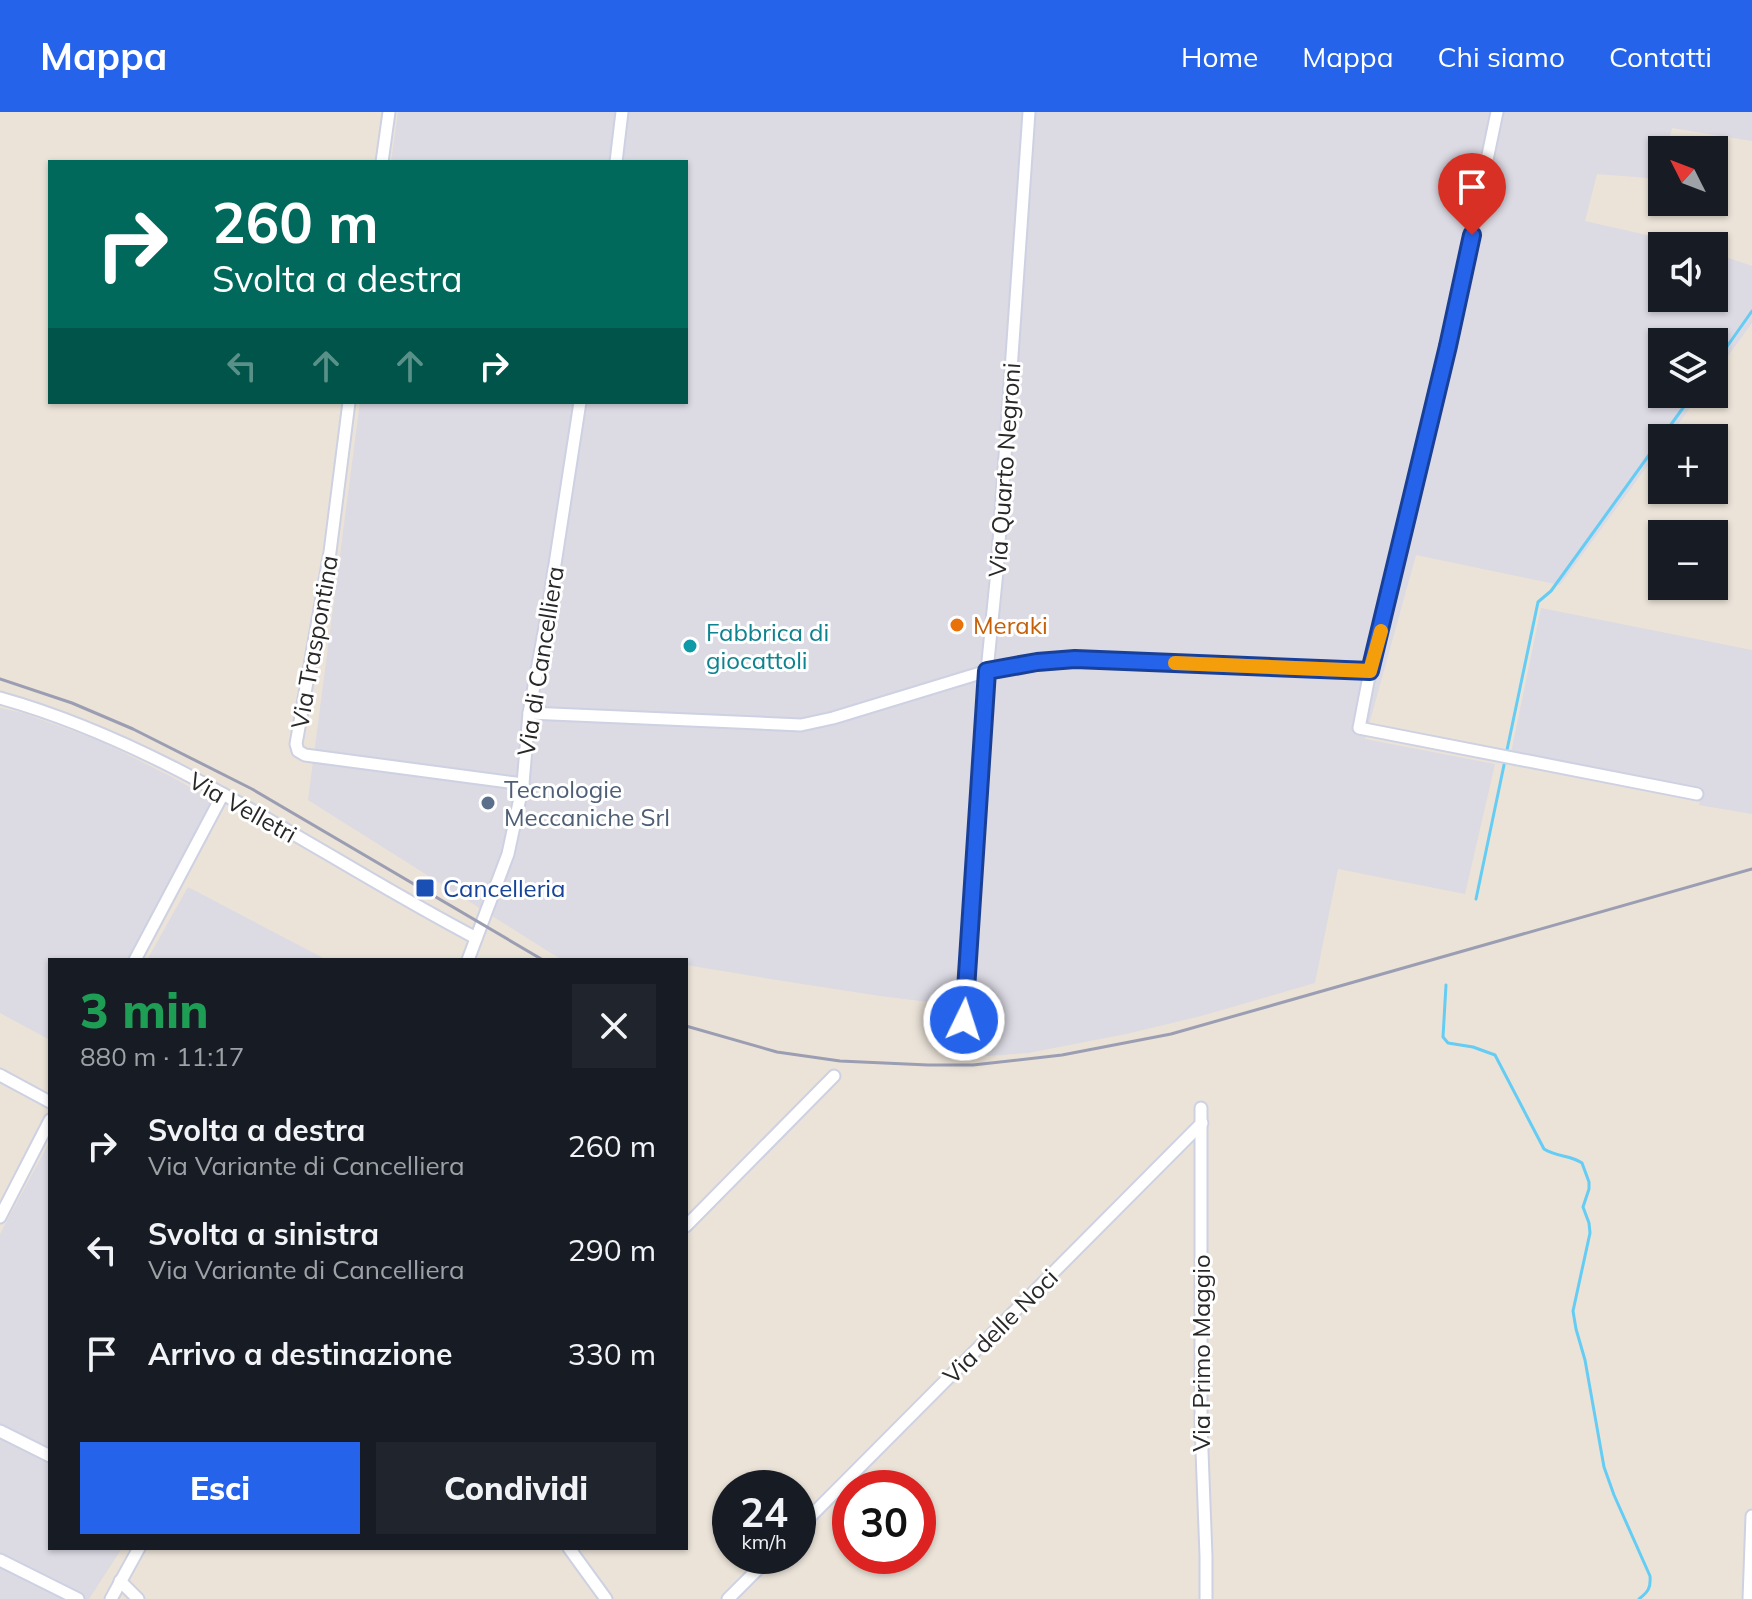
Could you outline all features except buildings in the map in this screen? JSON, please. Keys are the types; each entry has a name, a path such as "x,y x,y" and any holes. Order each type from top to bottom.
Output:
{"street":[{"path":"382,160 389,112"},
{"path":"616,160 622,112"},
{"name":"Via Quarto Negroni","path":"964,1020 1029,112"},
{"path":"1497,112 1448,346 1359,728 1697,794"},
{"name":"Via Traspontina","path":"349,404 330,552 296,744 298,751 305,755 523,784"},
{"name":"Via di Cancelliera","path":"469,958 508,854 523,784 529,713 580,404"},
{"path":"529,713 801,725 987,671 1075,659 1370,671"},
{"name":"Via Velletri","path":"0,698 96,733 223,794 476,938"},
{"path":"136,958 223,794"},
{"path":"0,1075 48,1101"},
{"path":"688,1224 834,1076"},
{"name":"Via Primo Maggio","path":"1201,1108 1201,1425 1206,1599"},
{"name":"Via delle Noci","path":"816,1511 1202,1123"},
{"path":"0,1217 48,1124"},
{"path":"0,1431 48,1455"},
{"path":"1749,1599 1752,1516"},
{"path":"111,1599 138,1550"},
{"path":"570,1550 606,1599"},
{"path":"0,1560 78,1599"},
{"path":"728,1599 753,1574"},
{"path":"120,1581 138,1599"}],"shaded area":[{"path":"398,112 1752,112 1752,141 1672,128 1670,136 1648,136 1648,178 1597,174 1585,221 1648,235 1648,312 1728,312 1728,258 1752,266 1752,323 1728,356 1728,328 1648,328 1648,408 1690,408 1678,424 1648,424 1648,465 1560,585 1416,555 1365,739 1495,764 1465,894 1338,869 1315,983 1126,1034 1028,1053 971,1057 974,1005 880,996 783,981 688,965 688,958 559,958 308,800 360,404 688,404 688,160 391,160"},
{"path":"1541,608 1752,650 1752,814 1699,805 1702,788 1511,753"},
{"path":"0,708 23,713 100,741 216,802 130,958 48,958 48,1039 0,1013"},
{"path":"188,887 323,958 148,958"},
{"path":"48,1145 48,1550 121,1550 89,1599 0,1599 0,1234"}],"waterway":[{"path":"1728,345 1752,311"},
{"path":"1507,750 1538,602 1551,591 1683,408"},
{"path":"1476,899 1504,765"},
{"path":"1446,985 1443,1037 1448,1043 1495,1055 1544,1149 1582,1163 1589,1182 1583,1207 1590,1233 1573,1311 1604,1467 1650,1576 1648,1589 1639,1599"}],"railway":[{"path":"0,679 72,703 133,729 252,789 540,958"},
{"path":"688,1027 777,1052 840,1061 973,1065 1062,1055 1171,1034 1752,869"}],"slow traffic":[{"path":"1175,663 1370,671 1381,631"}],"place":[{"name":"Meraki","path":"957,625"},
{"name":"Fabbrica di giocattoli","path":"690,646"},
{"name":"Tecnologie Meccaniche Srl","path":"488,803"},
{"name":"Cancelleria","path":"425,888"}],"route":[{"path":"964,1020 987,671 1063,659 1370,671 1472,235"}]}
